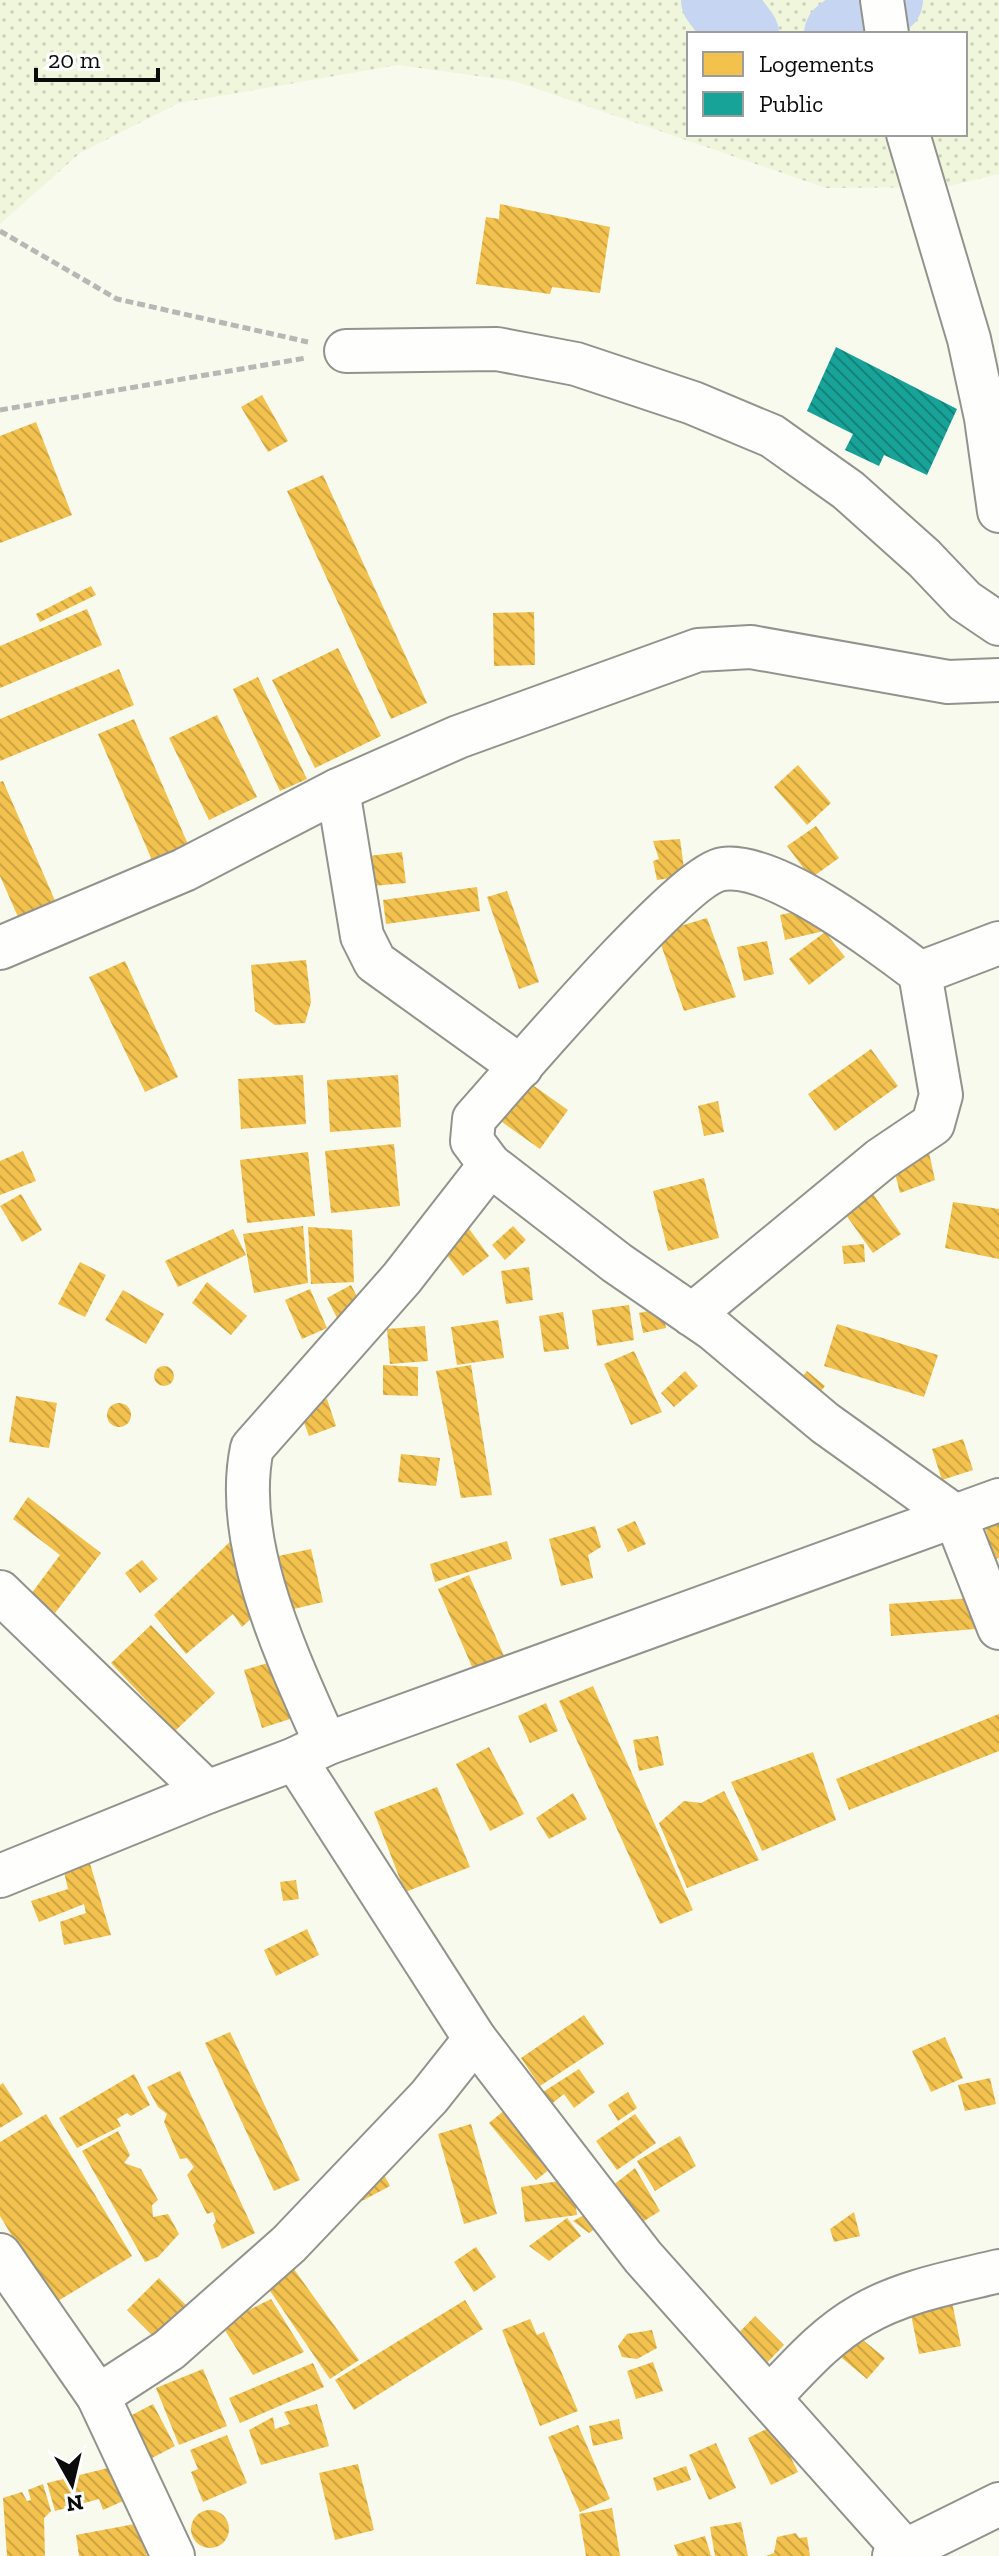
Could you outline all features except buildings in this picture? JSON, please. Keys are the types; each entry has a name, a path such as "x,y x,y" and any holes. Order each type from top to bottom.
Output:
{"street":[{"path":"909,136 969,339 986,418 999,511"},
{"path":"346,351 497,349 576,364 693,403 772,436 848,490 924,558 965,601 999,624"},
{"path":"0,948 184,870 338,790 458,737 698,650 751,647 948,682 999,680"},
{"path":"338,790 362,936 375,962 521,1067"},
{"path":"692,1315 881,1159 933,1124 941,1095 920,973 845,917 742,870 721,869 703,877 666,910 474,1119 472,1141 490,1165 692,1315 825,1423 955,1516 999,1628"},
{"path":"920,973 999,943"},
{"path":"490,1165 402,1278 252,1448 246,1477 246,1510 310,1752 475,2039 643,2257 769,2398 900,2554 999,2504"},
{"path":"0,1876 310,1752 999,1500"},
{"path":"0,1592 207,1792"},
{"path":"98,2396 169,2350 289,2244 429,2097 475,2039"},
{"path":"0,2255 98,2396 173,2556"},
{"path":"769,2398 820,2344 863,2314 918,2292 999,2271"}],"path":[{"path":"0,231 117,299 346,351"},
{"path":"0,410 346,351"}],"green space":[{"path":"0,0 999,0 999,174 945,187 826,188 514,81 398,65 179,103 80,153 0,224"}],"waterway":[{"path":"717,0 741,32"},
{"path":"843,32 887,0"}]}
